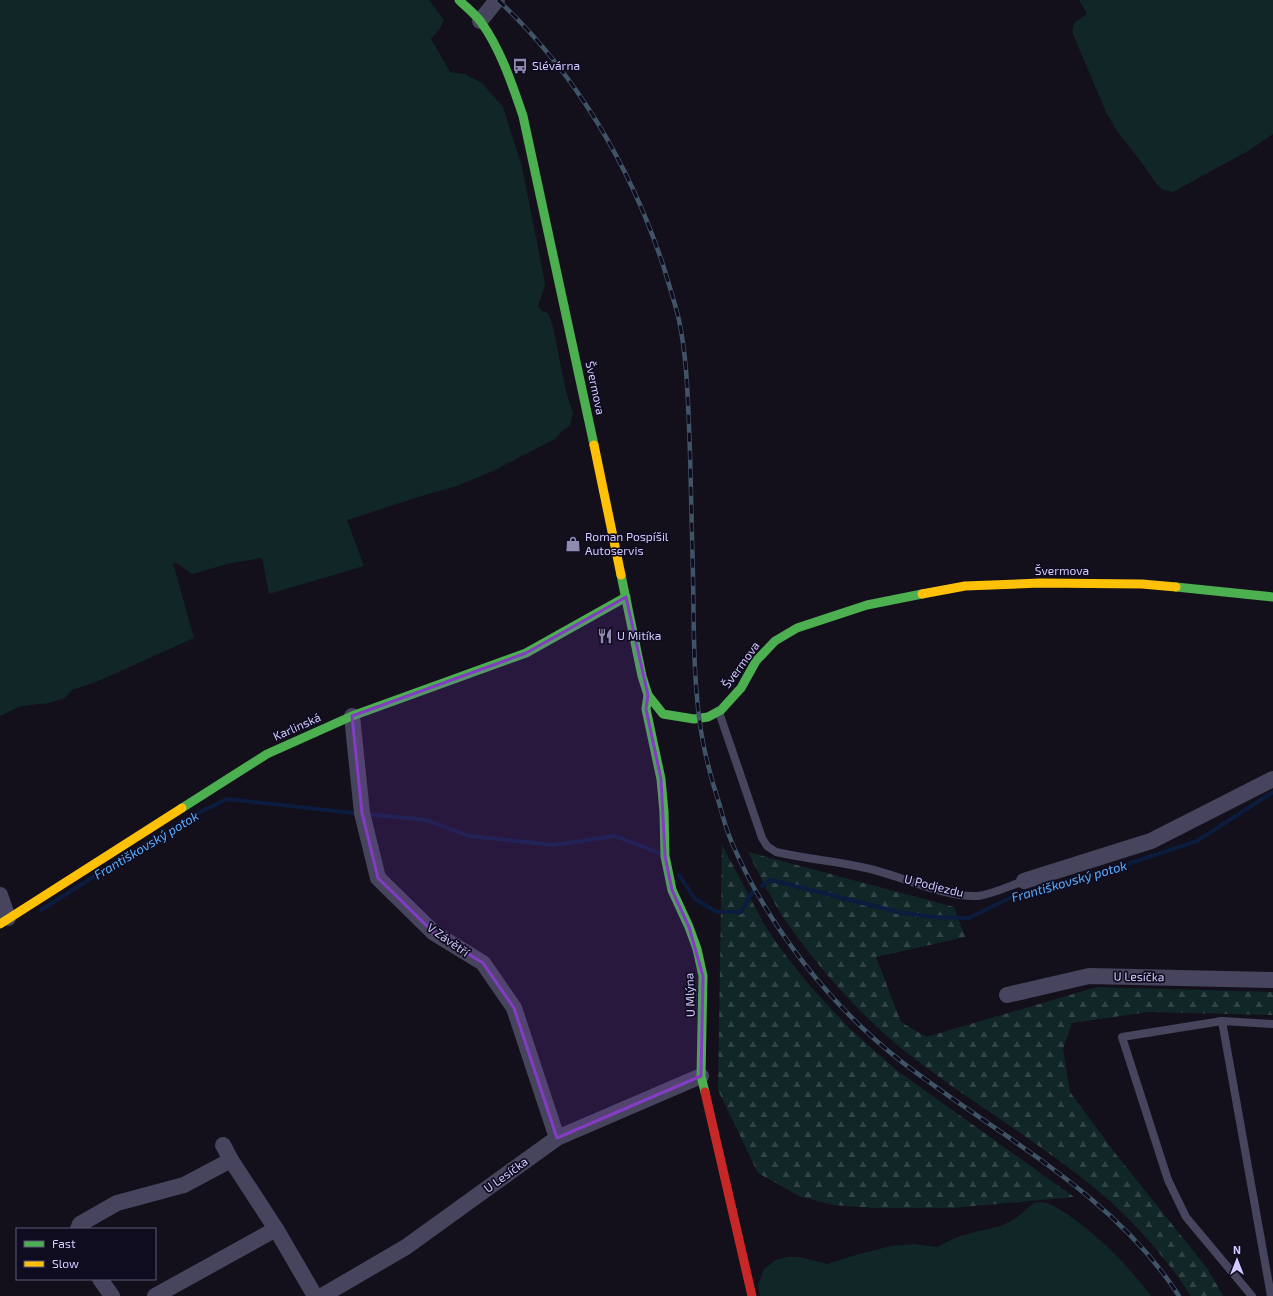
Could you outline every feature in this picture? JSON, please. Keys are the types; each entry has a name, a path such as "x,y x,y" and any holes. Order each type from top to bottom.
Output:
{"street":[{"name":"Švermova","path":"459,0 480,21 498,53 513,86 523,116 593,439 642,676 648,695 663,714 694,719 708,717 719,711 741,688 756,661 775,641 797,628 867,605 965,586 1040,583 1142,584 1273,597"},
{"path":"480,21 497,0"},
{"name":"Karlinská","path":"4,921 267,754 352,716 526,653 626,597"},
{"name":"U Mlýna","path":"648,695 646,710 661,779 666,861 672,890 690,928 697,949 703,976 701,1076 752,1296"},
{"name":"V Závětří","path":"352,716 362,814 378,878 434,933 483,963 514,1008 557,1138"},
{"name":"U Podjezdu","path":"1024,881 1151,841 1273,779"},
{"path":"0,895 4,921"},
{"name":"U Lesíčka","path":"1007,995 1089,976 1273,980"},
{"name":"U Lesíčka","path":"322,1296 406,1247 557,1138 701,1076"},
{"path":"222,1145 276,1230 315,1296"},
{"path":"78,1228 80,1224 117,1203 184,1185 231,1160"},
{"path":"155,1296 276,1230"},
{"path":"101,1280 112,1296"}],"lane":[{"name":"U Podjezdu","path":"719,711 762,838 767,846 776,852 868,868 940,890 966,895 979,896 1024,881"},
{"path":"1252,1296 1186,1217 1168,1180 1122,1037 1222,1021 1273,1024"},
{"path":"1222,1021 1271,1296"}],"highlighted area":[{"path":"626,597 648,695 646,709 661,779 665,856 672,890 689,927 703,976 701,1076 557,1138 514,1008 483,963 434,933 378,878 362,813 352,716 526,653"}],"green space":[{"path":"0,0 429,0 444,20 441,27 431,39 450,72 465,74 482,83 503,107 522,167 544,278 545,285 538,306 542,311 548,313 553,327 566,392 573,413 570,426 562,431 555,439 493,471 457,486 347,520 364,566 269,594 262,558 231,563 192,574 178,564 173,563 194,638 96,682 72,690 65,698 49,703 21,706 0,716"},
{"path":"1079,0 1273,0 1273,134 1248,151 1173,192 1164,190 1158,186 1117,131 1106,112 1072,32 1074,23 1087,14"},
{"path":"722,845 765,926 810,986 849,1028 895,1069 1074,1197 953,1208 874,1208 833,1205 799,1196 758,1173 718,1090"},
{"path":"748,852 954,907 965,937 876,957 901,1022 926,1037 1097,987 1273,992 1273,1015 1148,1012 1072,1023 1063,1049 1070,1092 1118,1157 1207,1268 1223,1296 1191,1296 1169,1264 1143,1234 1101,1193 1042,1148 929,1070 873,1023 840,990 796,936 783,917 760,877"},
{"path":"1042,1202 1058,1208 1091,1232 1123,1262 1151,1296 760,1296 758,1285 764,1269 776,1260 787,1257 799,1257 827,1264 891,1246 914,1244 937,1247 957,1237 1001,1226 1015,1219 1034,1203"}],"waterway":[{"name":"Františkovský potok","path":"762,886 771,880 898,912 933,917 969,918 1018,894 1103,872 1197,841 1273,792"},
{"name":"Františkovský potok","path":"180,822 227,799 354,813"},
{"name":"Františkovský potok","path":"367,814 426,820 469,836 554,845 615,836 659,853"},
{"name":"Františkovský potok","path":"41,910 155,838"},
{"name":"Františkovský potok","path":"679,875 695,899 717,912 741,912 753,891"}],"railway":[{"path":"498,0 526,28 552,58 576,90 618,158 651,230 674,301 682,336 687,386 690,452 694,654 698,712 714,788 730,838 747,874 783,934 804,963 850,1016 902,1062 938,1089 1014,1141 1087,1196 1121,1226 1152,1259 1179,1296"}],"traffic: fast":[{"path":"459,0 479,19 488,33 505,68 523,116 594,445"},
{"path":"621,575 642,676 648,695 663,714 694,719 708,717 721,710 741,688 756,661 775,641 797,628 867,605 922,594"},
{"path":"1176,587 1273,597"},
{"path":"182,808 267,754 352,716 526,653 626,597"},
{"path":"648,695 646,709 661,779 664,812 665,856 672,890 689,927 697,949 703,976 701,1076 705,1092"}],"traffic: slow":[{"path":"594,445 621,575"},
{"path":"922,594 965,586 1040,583 1142,584 1176,587"},
{"path":"0,924 182,808"}],"traffic: jam":[{"path":"705,1092 752,1296"}],"place":[{"name":"Slévárna","path":"520,66"},
{"name":"Roman Pospíšil Autoservis","path":"573,544"},
{"name":"U Mitíka","path":"605,636"}]}
